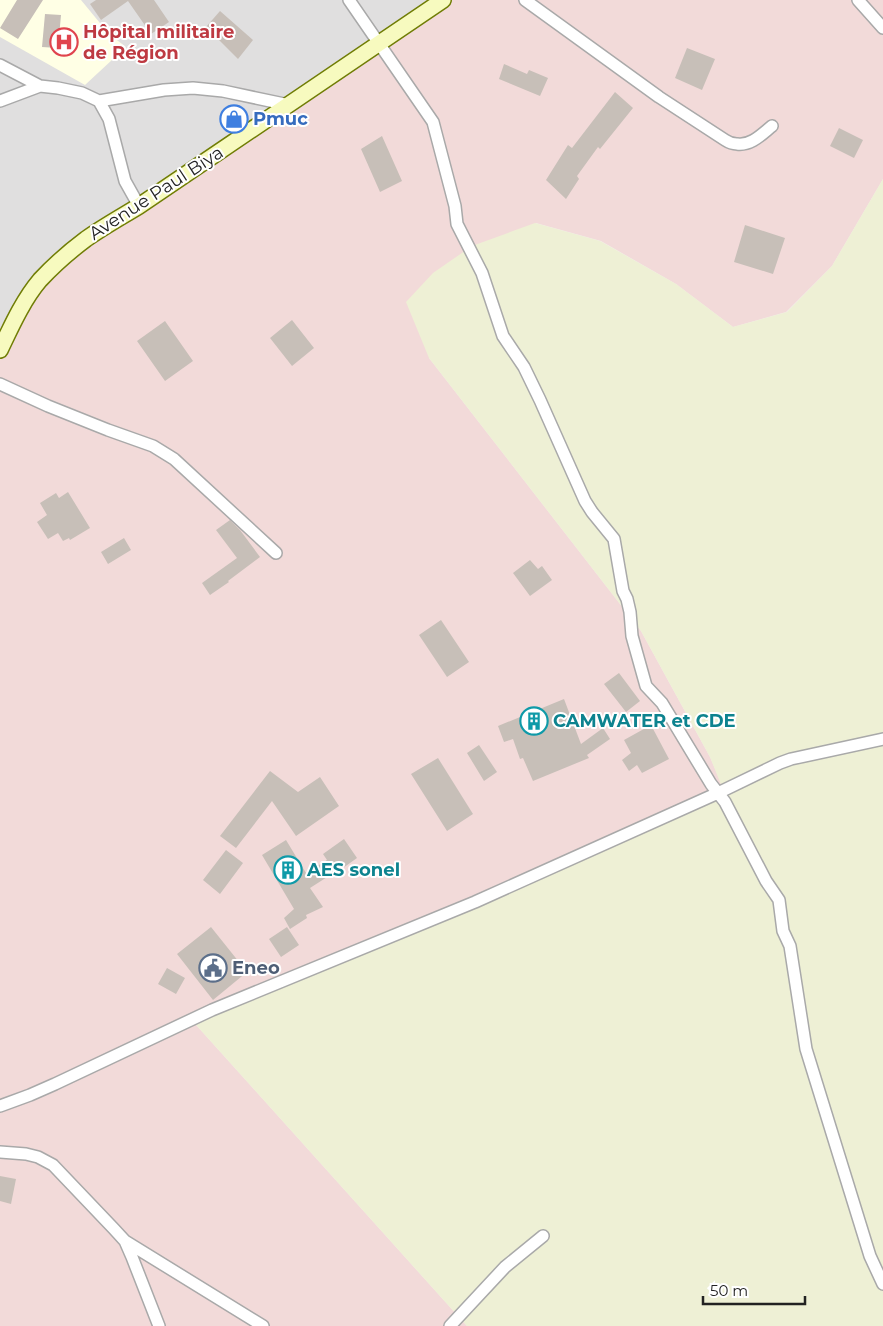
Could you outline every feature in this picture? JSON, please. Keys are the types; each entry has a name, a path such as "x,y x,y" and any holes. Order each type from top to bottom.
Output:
{"main road":[{"name":"Avenue Paul Biya","path":"0,350 23,305 41,280 66,255 87,238 139,206 443,0"}],"street":[{"path":"349,0 433,122 455,206 457,224 482,273 503,336 524,367 585,502 614,539 623,591 630,612 632,636 646,686 665,708 725,802 766,881 779,900 783,932 790,946 806,1049 870,1256 883,1284"},
{"path":"525,0 659,97 725,140 736,144 744,144 753,141 772,126"},
{"path":"858,0 883,28"},
{"path":"0,65 40,86 82,93 99,101 110,119 124,181 139,206"},
{"path":"0,101 40,86"},
{"path":"99,101 164,90 193,88 223,91 288,105"},
{"path":"0,384 48,406 153,446 164,452 276,553"},
{"path":"0,1106 55,1084 212,1010 475,902 718,793 773,766 791,759 883,739"},
{"path":"0,1152 26,1154 38,1157 53,1165 125,1241 263,1326"},
{"path":"450,1326 505,1267 543,1236"},
{"path":"125,1241 159,1326"}],"shaded area":[{"path":"0,0 444,0 0,356"},
{"name":"Hôpital militaire de Région","path":"0,0 81,0 109,34 126,47 85,85 0,37"},
{"path":"444,0 883,0 883,179 832,266 786,312 733,327 676,284 601,241 536,223 429,358 641,631 710,757 725,792 547,868 254,986 188,1016 467,1326 0,1326 0,356 38,287 81,246"},
{"path":"883,179 883,1326 467,1326 188,1016 254,986 547,868 724,792 710,757 641,631 429,358 406,302 433,273 472,246 535,223 600,241 676,284 733,327 787,312 832,266"}],"building":[{"path":"17,0 43,0 18,39 0,28"},
{"path":"96,0 154,0 169,22 151,34 128,1 101,20 90,4"},
{"path":"220,11 253,40 238,59 206,27"},
{"path":"45,14 61,15 58,48 42,47"},
{"path":"687,48 715,59 702,90 675,78"},
{"path":"504,64 527,74 529,70 548,78 540,96 499,79"},
{"path":"615,92 633,108 600,149 598,147 577,176 579,179 566,199 546,180 568,145 572,148"},
{"path":"839,128 863,140 854,158 830,146"},
{"path":"382,136 402,181 380,192 361,149"},
{"path":"745,225 785,238 773,274 734,262"},
{"path":"292,320 314,348 292,366 270,338"},
{"path":"165,321 193,361 165,381 137,341"},
{"path":"68,492 90,528 70,540 69,538 63,541 58,533 48,539 37,522 47,515 40,503 56,493 59,498"},
{"path":"230,520 260,557 210,595 202,583 237,558 216,530"},
{"path":"124,538 131,550 108,564 101,552"},
{"path":"530,560 538,569 542,566 552,580 530,596 513,573"},
{"path":"441,620 469,662 447,677 419,635"},
{"path":"619,673 640,701 626,712 604,684"},
{"path":"564,699 581,744 603,728 610,739 587,755 589,758 533,781 523,758 520,759 513,739 504,742 498,726"},
{"path":"651,725 669,759 642,773 637,765 629,771 622,760 631,753 624,740"},
{"path":"479,745 497,772 484,781 467,753"},
{"path":"438,758 473,814 447,831 411,774"},
{"path":"270,771 298,792 320,777 339,806 296,836 272,801 236,848 220,836"},
{"path":"344,839 357,858 310,888 323,907 306,915 307,918 290,929 284,918 294,909 262,855 286,840 306,873 327,860 323,854"},
{"path":"226,850 243,863 220,894 203,880"},
{"path":"211,927 247,972 213,1000 177,954"},
{"path":"287,927 299,945 281,957 269,939"},
{"path":"167,968 185,978 176,994 158,984"},
{"path":"0,1176 16,1179 11,1204 0,1201"}],"place":[{"name":"Hôpital militaire de Région","path":"64,42"},
{"name":"Pmuc","path":"234,119"},
{"name":"CAMWATER et CDE","path":"534,721"},
{"name":"AES sonel","path":"288,870"},
{"name":"Eneo","path":"213,968"}]}
